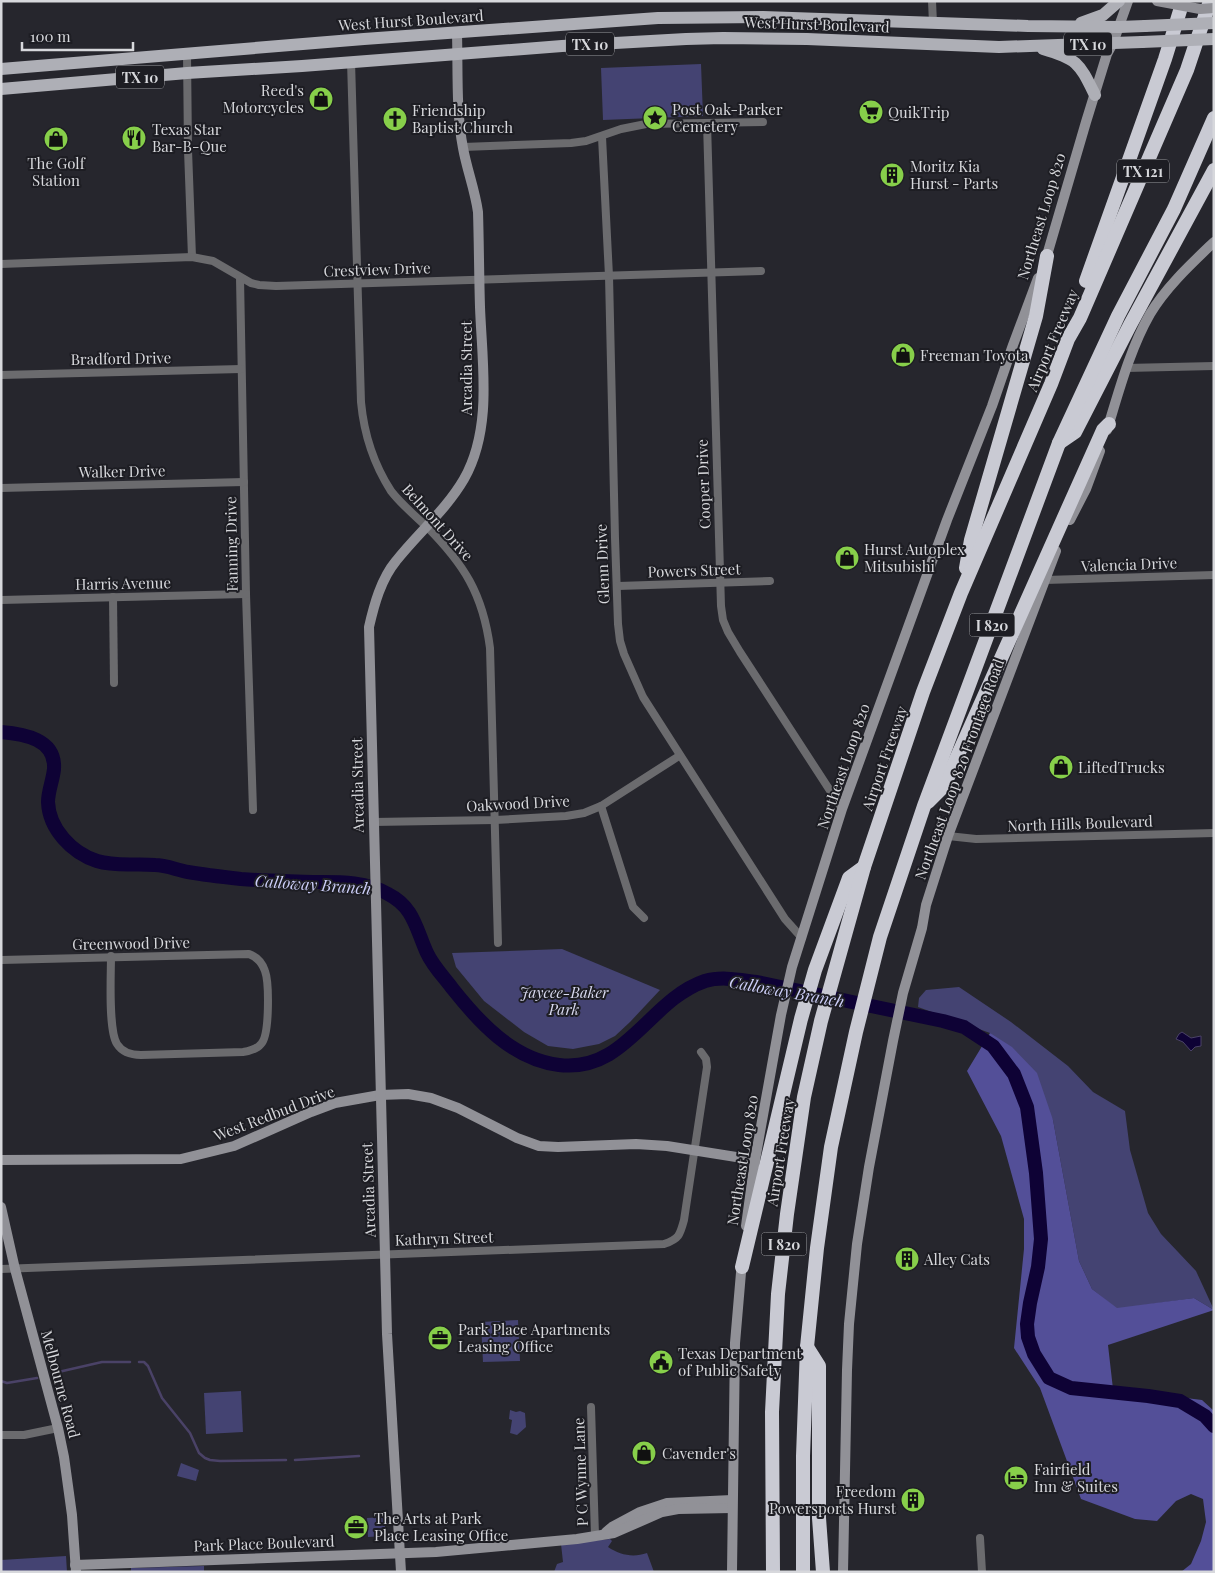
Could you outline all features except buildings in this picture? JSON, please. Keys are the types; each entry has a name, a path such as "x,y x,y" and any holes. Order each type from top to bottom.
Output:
{"highway":[{"name":"I 820","path":"1068,339 1074,316 1165,59 1183,1"},
{"name":"Airport Freeway","path":"773,1572 772,1412 778,1294 787,1214 804,1097 833,974 864,867 923,692 961,593 1051,384 1068,339 1080,318 1186,70 1210,1"},
{"name":"I 820","path":"803,1572 807,1347 817,1248 831,1148 856,1032 880,937 924,806 1059,443 1118,316 1174,209 1214,118"},
{"path":"1059,443 1075,432 1130,325 1214,170"},
{"path":"961,593 971,540 1036,316 1047,256"},
{"path":"924,806 944,786 1102,430 1108,424"},
{"path":"742,1267 801,1019 815,970 849,878 864,867"},
{"path":"807,1347 820,1366 819,1518 823,1572"},
{"path":"773,1521 779,1572"}],"main road":[{"path":"1065,26 1096,18 1108,11 1119,1"},
{"name":"West Hurst Boulevard","path":"1,69 658,18 763,17 1119,27 1214,23"},
{"name":"West Hurst Boulevard","path":"1,89 187,73 562,46 723,38 1033,47 1214,40"},
{"path":"1033,47 1064,55 1074,62 1082,69 1094,94"}],"street":[{"path":"932,1 933,23"},
{"name":"Northeast Loop 820","path":"732,1572 734,1344 755,1160 781,1014 792,967 842,809 947,520 992,406 1013,344 1047,256 1055,222 1094,94 1128,1"},
{"path":"1157,1 1200,9 1214,8"},
{"name":"Arcadia Street","path":"401,1572 384,1254 369,627 377,597 395,562 451,498 465,477 480,433 483,384 478,212 460,127 457,33"},
{"path":"187,54 192,257"},
{"name":"Belmont Drive","path":"351,61 360,402 363,424 368,444 379,470 392,492 464,569 479,599 487,628 490,648 498,943"},
{"path":"463,147 571,144 602,137 621,129 646,124 763,122"},
{"name":"Cooper Drive","path":"707,124 720,584 723,620 728,632 842,809"},
{"name":"Glenn Drive","path":"602,137 609,276 618,624 624,654 643,697 679,756 786,919 802,938"},
{"name":"Northeast Loop 820 Frontage Road","path":"843,1572 847,1370 849,1324 857,1244 869,1167 893,1041 903,993 909,978 926,905 948,836 1059,542 1088,482 1126,368 1150,315 1163,296 1188,267 1214,242"},
{"name":"Crestview Drive","path":"1,264 192,257 213,262 251,283 267,286 761,271"},
{"name":"Fanning Drive","path":"240,278 246,594 253,810"},
{"path":"1126,368 1214,366"},
{"name":"Bradford Drive","path":"1,375 241,369"},
{"name":"Walker Drive","path":"1,488 244,482"},
{"name":"Valencia Drive","path":"1045,580 1214,575"},
{"name":"Powers Street","path":"618,586 770,581"},
{"name":"Harris Avenue","path":"1,600 246,594"},
{"path":"113,597 114,683"},
{"name":"Oakwood Drive","path":"373,822 495,820 566,816 584,813 600,806 679,756"},
{"path":"600,806 633,907 644,918"},
{"name":"North Hills Boulevard","path":"948,836 976,839 1214,833"},
{"name":"Greenwood Drive","path":"1,960 111,956 249,954 260,961 266,977 268,1023 266,1038 256,1048 243,1052 136,1055 126,1052 118,1046 113,1036 111,956"},
{"name":"Kathryn Street","path":"1,1269 664,1244 675,1240 681,1232 707,1067 706,1059 702,1052"},
{"name":"West Redbud Drive","path":"1,1160 182,1159 234,1146 310,1112 335,1103 380,1095 408,1094 431,1098 458,1108 517,1138 539,1146 558,1148 636,1144 667,1146 755,1160"},
{"name":"Melbourne Road","path":"1,1207 15,1269 58,1428 69,1488 75,1568"},
{"name":"P C Wynne Lane","path":"591,1407 599,1535"},
{"path":"1,1435 24,1436 58,1428"},
{"name":"Park Place Boulevard","path":"75,1568 436,1552 577,1539 599,1535 640,1512 666,1503 732,1504"},
{"path":"980,1538 982,1572"}],"green space":[{"path":"701,64 703,116 603,120 601,68"},
{"name":"Jaycee-Baker Park","path":"562,949 660,990 615,1036 599,1044 573,1049 548,1046 524,1032 484,1001 456,967 452,953"},
{"path":"959,987 1011,1022 1068,1066 1093,1092 1125,1111 1130,1150 1148,1213 1161,1234 1196,1271 1214,1310 1194,1298 1117,1309 1092,1289 1079,1261 1053,1120 990,1033 918,1007 919,998 926,990"},
{"path":"518,1320 520,1361 483,1362 481,1322"},
{"path":"241,1391 243,1432 206,1434 204,1393"},
{"path":"510,1410 525,1413 526,1427 517,1435 510,1433 512,1420 509,1419"},
{"path":"181,1463 199,1470 196,1481 177,1476"},
{"path":"384,1517 386,1536 368,1537 367,1518"},
{"path":"610,1539 612,1541 608,1547 617,1552 627,1555 647,1553 654,1572 554,1572 557,1564 563,1562 561,1544"},
{"path":"66,1556 67,1572 1,1572 1,1560"},
{"path":"204,1566 204,1572 131,1572 131,1568"}],"shaded area":[{"path":"1182,1032 1191,1038 1201,1036 1201,1046 1195,1047 1191,1051 1183,1042 1176,1039"},
{"path":"990,1033 1012,1047 1037,1073 1053,1120 1079,1261 1092,1289 1117,1308 1194,1298 1214,1310 1108,1345 1113,1389 1202,1400 1214,1411 1214,1572 1181,1572 1191,1564 1201,1541 1206,1522 1203,1499 1191,1494 1176,1501 1157,1521 1135,1519 1081,1499 1040,1388 1014,1348 1024,1249 1024,1219 1001,1136 967,1071"}],"waterway":[{"name":"Calloway Branch","path":"1,732 19,734 37,740 50,751 54,769 48,802 49,812 57,830 64,839 79,852 97,861 111,864 159,865 188,872 241,879 361,884 397,899 404,905 413,919 432,962 474,1014 485,1026 512,1047 542,1061 559,1065 582,1064 602,1058 620,1047 685,990 705,981 718,979 757,982 964,1027 993,1046 1014,1074 1027,1107 1036,1173 1041,1239 1038,1267 1027,1324 1028,1337 1034,1354 1049,1378 1071,1388 1180,1401 1205,1416 1214,1426"},
{"path":"54,1373 102,1362 130,1362"},
{"path":"139,1362 144,1362 148,1366 162,1398 190,1433 199,1453 205,1458 220,1461 286,1460"},
{"path":"1,1381 7,1383 37,1378"},
{"path":"295,1460 359,1456"}],"place":[{"name":"Reed's Motorcycles","path":"321,99"},
{"name":"QuikTrip","path":"871,112"},
{"name":"Post Oak-Parker Cemetery","path":"655,118"},
{"name":"Friendship Baptist Church","path":"395,119"},
{"name":"Texas Star Bar-B-Que","path":"134,138"},
{"name":"The Golf Station","path":"56,139"},
{"name":"Moritz Kia Hurst - Parts","path":"892,175"},
{"name":"Freeman Toyota","path":"903,355"},
{"name":"Hurst Autoplex Mitsubishi","path":"847,558"},
{"name":"LiftedTrucks","path":"1061,767"},
{"name":"Alley Cats","path":"907,1259"},
{"name":"Park Place Apartments Leasing Office","path":"440,1338"},
{"name":"Texas Department of Public Safety","path":"661,1362"},
{"name":"Cavender's","path":"644,1453"},
{"name":"Fairfield Inn & Suites","path":"1016,1478"},
{"name":"Freedom Powersports Hurst","path":"913,1500"},
{"name":"The Arts at Park Place Leasing Office","path":"356,1527"}]}
